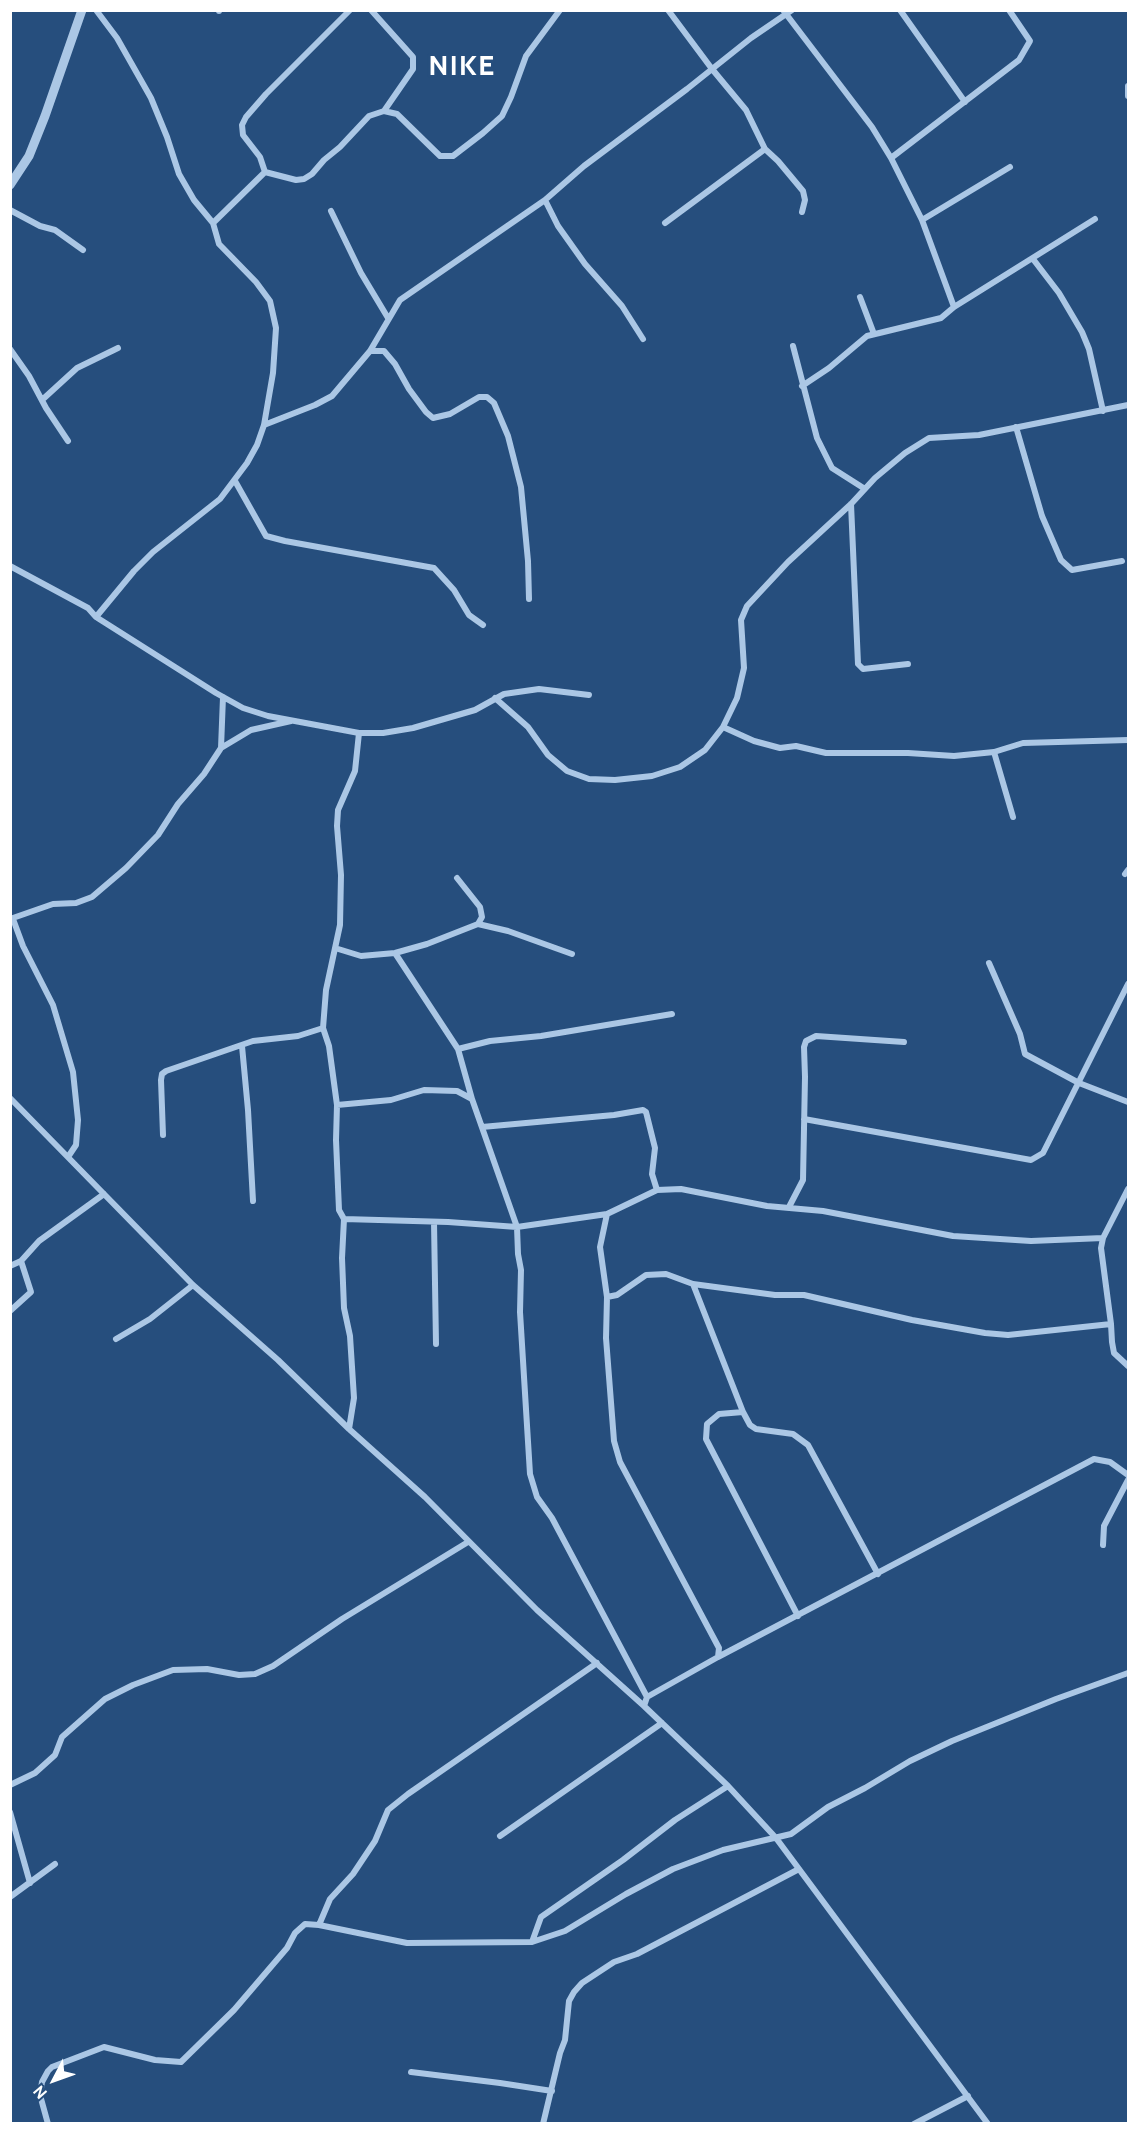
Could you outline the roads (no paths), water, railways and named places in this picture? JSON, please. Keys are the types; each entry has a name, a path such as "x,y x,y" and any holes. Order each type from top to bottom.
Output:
{"street":[{"path":"10,184 28,156 45,116 82,10"},
{"path":"96,10 117,38 151,98 179,174 194,200 213,223 219,244 256,282 270,301 276,328 273,373 264,425 257,445 235,482 220,499 153,552 96,617"},
{"path":"265,172 260,157 243,135 242,125 246,117 350,10"},
{"path":"371,10 413,57 413,69 384,111"},
{"path":"265,172 296,180 304,179 340,147 369,116 384,111 397,114 440,156 453,156 501,116 511,97 526,56 560,10"},
{"path":"669,10 712,69 746,110 765,149 778,160 803,191 805,200 802,212"},
{"path":"900,10 965,102"},
{"path":"891,158 1019,60 1030,40 1009,10"},
{"path":"264,425 332,396 370,351 400,300 545,200 584,166 787,12 866,117 891,158 922,220 954,307"},
{"path":"1128,86 1128,96"},
{"path":"666,224 765,149"},
{"path":"922,220 1010,167"},
{"path":"213,223 265,172"},
{"path":"545,200 558,226 585,264 622,306 644,339"},
{"path":"10,210 40,226 56,230 83,250"},
{"path":"331,211 361,273 388,318"},
{"path":"802,386 829,368 867,336 941,318 954,307 1095,219"},
{"path":"1033,259 1059,293 1082,332 1089,349 1103,411"},
{"path":"860,297 874,334"},
{"path":"793,346 817,438 832,468 865,489"},
{"path":"42,400 77,368 118,348"},
{"path":"10,349 68,441"},
{"path":"370,351 384,351 395,364 409,389 433,418 450,414 479,397 486,397 494,403 508,436 521,487 529,598"},
{"path":"495,698 528,727 548,754 567,771 589,778 615,780 652,776 680,767 705,750 723,728 737,698 744,668 741,620 747,606 788,562 905,453 929,438 979,435 1128,405"},
{"path":"1016,427 1042,516 1061,560 1072,570 1122,561"},
{"path":"235,482 266,536 285,542 434,568 454,590 469,615 483,625"},
{"path":"850,504 858,664 863,669 908,664"},
{"path":"10,566 88,608 96,617 223,697 258,713 359,733 413,729 475,710 504,694 539,689 589,695"},
{"path":"222,748 223,697"},
{"path":"68,1157 76,1145 77,1129 73,1072 53,1005 12,919 53,904 75,903 92,897 126,868 150,843 222,748 251,730 294,720"},
{"path":"723,728 754,741 780,748 796,746 826,753 909,753 954,756 994,752 1023,743 1128,740"},
{"path":"349,1429 354,1398 350,1336 344,1308 342,1258 344,1219 339,1210 337,1105 329,1046 323,1028 326,990 340,925 338,810 355,771 359,733"},
{"path":"994,752 1013,817"},
{"path":"335,948 361,956 394,953 462,932 478,924 482,917 480,907 457,879"},
{"path":"478,924 508,931 572,954"},
{"path":"394,953 458,1049 472,1099 517,1227 530,1474 537,1497 552,1518 647,1697"},
{"path":"989,963 1020,1034 1025,1053 1079,1083 1128,1102"},
{"path":"804,1119 1032,1160 1043,1153 1128,984"},
{"path":"458,1049 490,1041 541,1036 672,1014"},
{"path":"163,1135 160,1080 162,1074 170,1069 253,1041 298,1036 323,1028"},
{"path":"789,1207 803,1180 804,1047 810,1038 816,1036 904,1042"},
{"path":"242,1046 253,1201"},
{"path":"337,1105 390,1100 424,1090 457,1091 472,1099"},
{"path":"10,1098 193,1285 278,1360 349,1429 425,1497 530,1602 728,1786 776,1838 988,2124"},
{"path":"482,1128 643,1110 646,1112 655,1148 652,1174 657,1190"},
{"path":"1128,1189 1103,1238 1101,1256 1114,1353 1128,1366"},
{"path":"344,1219 517,1227 607,1214 657,1190 681,1190 767,1206 823,1211 953,1236 1030,1241 1103,1238"},
{"path":"10,1266 21,1261 39,1241 104,1194"},
{"path":"607,1214 600,1247 607,1297 606,1338 614,1441 620,1462 719,1648 718,1657"},
{"path":"434,1222 436,1344"},
{"path":"10,1311 31,1292 21,1261"},
{"path":"607,1297 617,1295 646,1275 666,1274 693,1284 775,1295 804,1295 912,1320 985,1333 1008,1335 1111,1324"},
{"path":"693,1284 743,1412 756,1430 793,1434 807,1445 878,1574"},
{"path":"116,1339 150,1319 193,1285"},
{"path":"743,1412 719,1414 707,1424 706,1439 798,1617"},
{"path":"644,1706 647,1697 718,1657 798,1617 1094,1459 1110,1462 1128,1475"},
{"path":"1103,1545 1104,1526 1128,1480"},
{"path":"10,1785 35,1773 55,1755 62,1737 105,1699 133,1685 173,1670 207,1669 239,1675 255,1674 273,1666 342,1619 468,1542"},
{"path":"319,1925 330,1899 353,1874 375,1841 388,1810 597,1663"},
{"path":"48,2124 40,2095 42,2082 52,2067 104,2048 155,2060 181,2062 234,2010 287,1948 295,1933 305,1924 406,1943 532,1941 565,1931 673,1869 723,1850 791,1834 828,1807 910,1761 952,1741 1128,1673"},
{"path":"500,1836 662,1723"},
{"path":"532,1941 541,1917 675,1820 728,1786"},
{"path":"10,1812 30,1883"},
{"path":"10,1897 55,1864"},
{"path":"543,2124 568,2027 569,2001 582,1983 614,1962 647,1949 799,1869"},
{"path":"411,2072 552,2091"},
{"path":"915,2124 968,2097"}],"district":[{"name":"NIKE","path":"462,67"}]}
